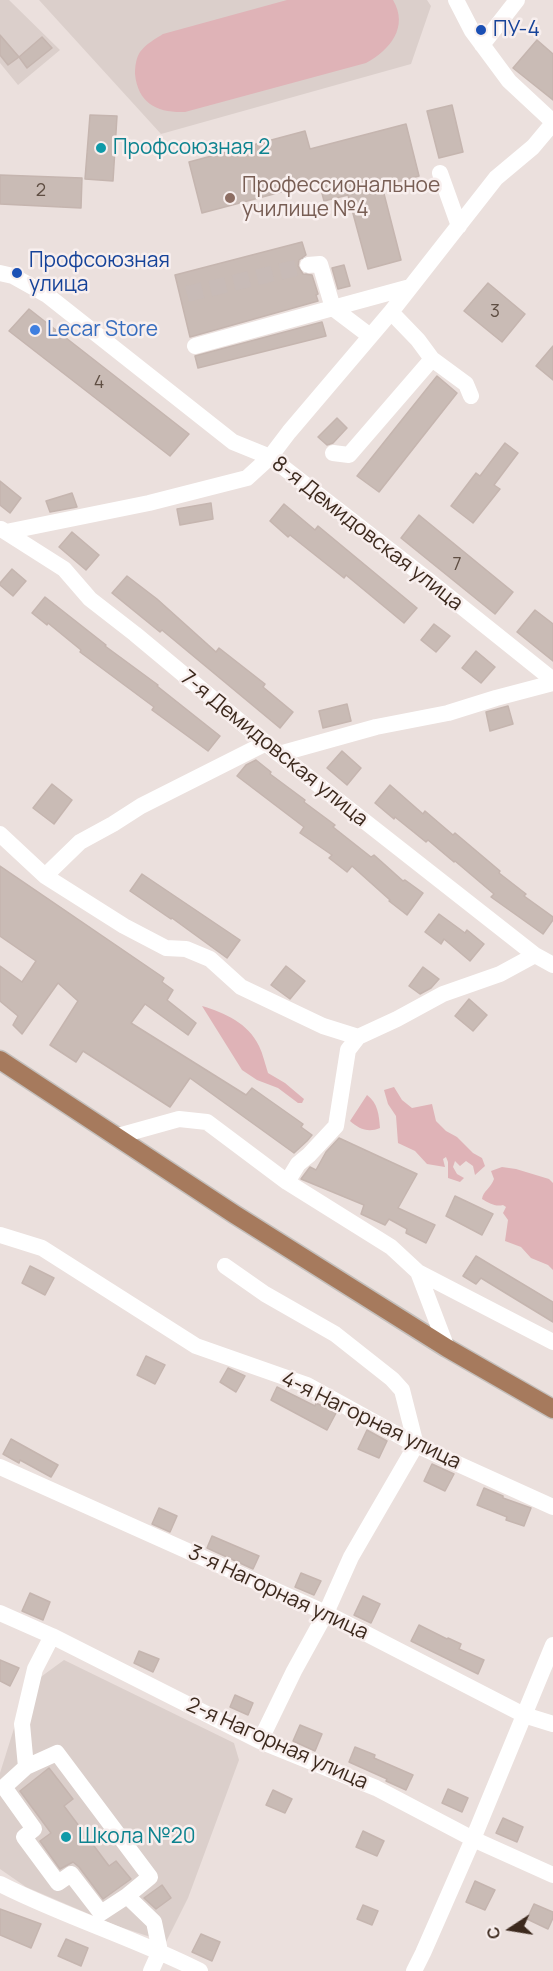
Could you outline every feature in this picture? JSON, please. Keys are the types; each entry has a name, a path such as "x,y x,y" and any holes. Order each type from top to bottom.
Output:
{"main road":[{"path":"0,1060 234,1214 447,1348 553,1409"}],"street":[{"path":"3,530 149,503 247,478 270,457 391,312 496,178 534,147 553,122 509,81 472,31 456,0"},
{"path":"482,45 517,0"},
{"path":"440,173 459,226"},
{"path":"308,266 320,264 333,308 370,336"},
{"name":"8-я Демидовская улица","path":"0,273 13,276 46,295 233,442 270,457 428,579 553,682"},
{"path":"195,346 410,287"},
{"path":"391,312 418,340 432,359 466,384 471,396"},
{"path":"333,453 349,455 432,359"},
{"name":"7-я Демидовская улица","path":"3,530 64,569 90,599 272,749 535,955 552,964"},
{"path":"45,876 80,842 113,825 141,806 272,749 448,713 553,682"},
{"path":"0,834 45,876 124,926 166,948 186,949 210,959 241,987 323,1026 358,1037"},
{"path":"287,1182 298,1164 336,1126 348,1050 358,1037 443,994 500,974 535,955"},
{"path":"118,1136 179,1119 207,1122 287,1182 391,1246 418,1272 553,1342"},
{"name":"4-я Нагорная улица","path":"0,1235 42,1248 196,1346 307,1385 416,1445 553,1507"},
{"path":"225,1266 265,1294 334,1334 392,1379 402,1390 416,1445 351,1557 326,1613 294,1671 260,1741"},
{"path":"418,1272 447,1348"},
{"name":"3-я Нагорная улица","path":"0,1467 326,1613 524,1715 553,1724"},
{"name":"2-я Нагорная улица","path":"0,1613 52,1636 260,1741 376,1788 473,1839 553,1875"},
{"path":"26,1767 22,1724 35,1669 52,1636"},
{"path":"414,1971 473,1839 553,1645"},
{"path":"57,1753 150,1877 127,1896 101,1913 71,1874 58,1883 24,1837 34,1829 4,1787 26,1767 57,1753"},
{"path":"0,1884 28,1898 160,1951 200,1971"},
{"path":"127,1896 154,1922 160,1951 151,1971"}],"shaded area":[{"path":"0,0 9,0 60,50 18,85 0,63"},
{"path":"39,0 427,0 431,6 411,64 161,134"},
{"path":"287,0 393,0 399,19 398,28 383,51 366,63 185,112 158,108 151,105 140,93 135,74 139,54 148,44 163,34"},
{"path":"202,1006 235,1020 249,1031 259,1046 268,1073 285,1083 304,1099 302,1103 298,1103 278,1088 257,1080 242,1070"},
{"path":"394,1087 402,1100 412,1108 432,1104 436,1121 482,1158 485,1166 475,1175 473,1166 466,1161 460,1166 455,1161 453,1167 457,1174 464,1178 460,1182 448,1178 446,1157 443,1159 445,1167 427,1164 415,1151 398,1143 396,1116 388,1104 384,1090"},
{"path":"367,1095 376,1106 380,1128 364,1129 350,1121"},
{"path":"502,1167 549,1179 553,1183 553,1270 548,1265 531,1258 521,1247 505,1241 508,1220 503,1213 506,1207 482,1199 494,1179 491,1171"},
{"path":"64,1660 234,1743 239,1760 188,1898 166,1942 117,1926 26,1887 0,1869 0,1773 27,1687"}],"building":[{"path":"0,35 19,57 8,65 0,55"},
{"path":"42,37 52,48 27,68 19,57"},
{"path":"537,40 553,54 553,100 513,68"},
{"path":"452,105 463,152 439,158 427,111"},
{"name":"Профсоюзная 2","path":"90,115 117,116 113,181 85,179"},
{"name":"Профессиональное училище №4","path":"406,124 419,176 382,186 401,260 368,269 348,195 324,201 319,182 202,213 189,162 305,131 310,149"},
{"path":"0,175 82,178 81,208 0,204"},
{"path":"302,242 306,255 299,260 298,266 303,274 312,275 318,301 190,337 175,275"},
{"path":"344,265 350,286 338,289 332,268"},
{"path":"488,283 525,314 502,342 464,311"},
{"path":"29,309 189,434 170,456 9,331"},
{"path":"322,322 326,336 198,368 195,356"},
{"path":"553,346 553,380 536,366"},
{"path":"437,376 457,393 379,492 357,476"},
{"path":"337,418 347,428 333,443 327,445 318,437"},
{"path":"505,443 518,453 494,485 500,489 473,523 451,506 476,473 480,476"},
{"path":"0,481 21,498 10,513 0,505"},
{"path":"72,493 77,507 50,512 46,501"},
{"path":"211,503 213,519 180,525 177,509"},
{"path":"284,504 315,530 318,526 417,608 404,623 346,575 344,578 270,521"},
{"path":"419,515 513,592 495,614 401,538"},
{"path":"72,532 99,555 86,570 59,547"},
{"path":"12,569 26,581 13,596 0,585"},
{"path":"127,576 157,599 216,652 219,648 265,684 263,687 293,712 280,728 162,630 160,632 112,593"},
{"path":"45,597 220,736 208,751 152,710 154,707 80,652 81,650 48,623 47,625 32,613"},
{"path":"535,610 553,624 553,661 517,632"},
{"path":"434,624 450,636 436,652 421,640"},
{"path":"476,651 495,667 481,683 462,668"},
{"path":"347,704 351,721 323,728 319,711"},
{"path":"508,706 513,724 490,731 486,712"},
{"path":"342,751 361,768 347,785 327,768"},
{"path":"256,760 271,772 270,774 305,800 304,802 335,825 333,827 371,857 374,855 403,881 405,880 423,893 407,915 352,866 347,872 329,858 332,855 300,833 304,827 237,776 246,765"},
{"path":"52,784 72,800 54,824 33,808"},
{"path":"390,785 423,814 425,811 453,835 455,833 526,894 524,896 553,917 543,934 491,897 494,894 455,861 428,840 426,842 395,817 394,819 375,803"},
{"path":"0,866 164,978 162,982 173,990 167,1000 196,1023 188,1035 145,1004 131,1023 246,1095 252,1088 303,1124 301,1127 312,1135 307,1141 294,1153 190,1078 170,1107 83,1051 76,1062 50,1045 78,1001 58,983 22,1034 13,1025 18,1016 0,1001 0,966 22,982 36,961 0,936"},
{"path":"142,874 240,940 227,958 130,891"},
{"path":"439,914 465,933 467,930 484,944 470,961 444,939 441,944 425,932"},
{"path":"286,966 305,981 290,999 271,985"},
{"path":"423,967 439,979 431,988 420,994 409,986"},
{"path":"469,999 487,1015 473,1031 455,1016"},
{"path":"339,1138 417,1174 398,1208 435,1225 426,1243 406,1233 407,1229 389,1219 385,1225 361,1214 364,1205 301,1179 310,1167 316,1170 326,1152"},
{"path":"455,1196 493,1214 482,1235 446,1216"},
{"path":"476,1256 553,1302 553,1322 481,1278 476,1284 463,1276"},
{"path":"30,1266 54,1278 45,1295 22,1283"},
{"path":"146,1356 165,1365 155,1384 137,1375"},
{"path":"228,1368 245,1376 236,1392 220,1382"},
{"path":"277,1387 315,1406 316,1403 336,1413 327,1430 271,1400"},
{"path":"367,1430 387,1441 379,1458 358,1449"},
{"path":"11,1439 58,1465 51,1477 20,1460 19,1463 3,1454"},
{"path":"432,1464 454,1474 445,1491 424,1481"},
{"path":"484,1488 531,1508 524,1526 506,1520 507,1517 477,1505"},
{"path":"159,1508 177,1516 170,1532 152,1524"},
{"path":"212,1536 259,1556 253,1569 207,1548"},
{"path":"301,1573 321,1581 314,1595 295,1587"},
{"path":"30,1593 50,1602 43,1620 22,1611"},
{"path":"363,1596 380,1604 371,1623 354,1615"},
{"path":"419,1625 461,1644 459,1649 484,1660 478,1674 411,1641"},
{"path":"139,1651 159,1659 153,1672 134,1663"},
{"path":"0,1660 19,1668 10,1686 0,1681"},
{"path":"235,1695 253,1703 248,1715 230,1707"},
{"path":"300,1725 322,1734 315,1751 293,1741"},
{"path":"355,1747 413,1775 406,1790 349,1762"},
{"name":"Школа №20","path":"49,1768 73,1799 64,1806 109,1866 116,1861 131,1879 103,1899 79,1867 73,1862 60,1869 40,1841 51,1833 20,1791"},
{"path":"448,1789 468,1798 462,1812 442,1803"},
{"path":"273,1790 292,1799 285,1813 266,1805"},
{"path":"503,1818 523,1827 517,1842 496,1833"},
{"path":"363,1831 384,1841 377,1856 356,1847"},
{"path":"475,1881 495,1890 485,1910 466,1902"},
{"path":"162,1885 171,1898 156,1909 144,1898"},
{"path":"534,1904 553,1912 548,1929 527,1919"},
{"path":"363,1905 378,1911 372,1925 357,1919"},
{"path":"0,1909 41,1924 31,1948 0,1935"},
{"path":"201,1934 220,1942 212,1961 192,1952"},
{"path":"66,1939 88,1948 81,1966 58,1956"}],"tunnel":[{"path":"187,294 308,265"}],"place":[{"name":"ПУ-4","path":"481,30"},
{"name":"Профсоюзная 2","path":"101,148"},
{"name":"Профессиональное училище №4","path":"230,198"},
{"name":"Профсоюзная улица","path":"17,273"},
{"name":"Lecar Store","path":"35,330"},
{"name":"Школа №20","path":"66,1837"}]}
